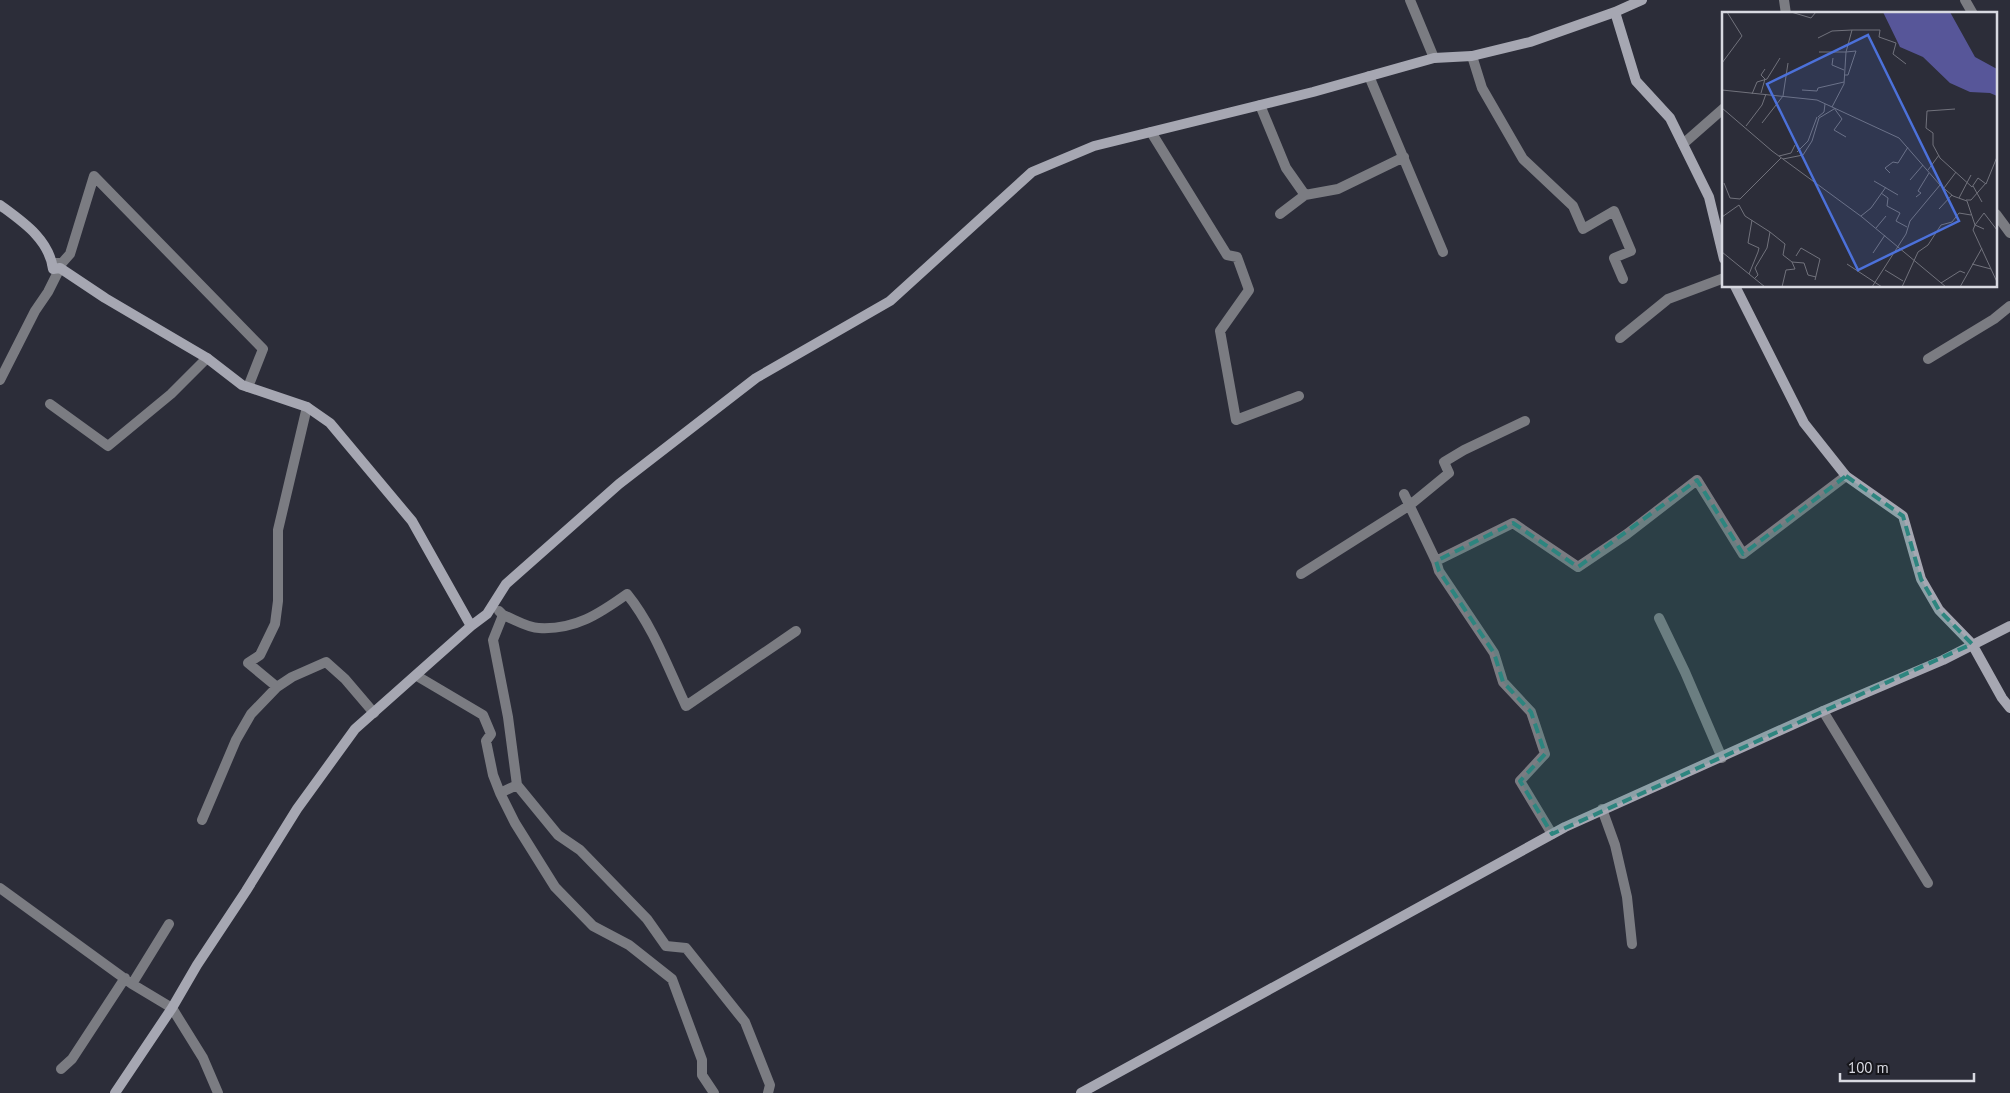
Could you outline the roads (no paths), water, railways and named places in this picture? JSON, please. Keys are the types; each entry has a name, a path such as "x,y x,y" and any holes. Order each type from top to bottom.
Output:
{"street":[{"path":"1410,0 1434,58"},
{"path":"114,1093 172,1008 197,965 246,892 297,809 355,729 417,676 489,610 506,584 619,484 756,378 890,301 1032,172 1094,146 1260,105 1434,58 1472,56 1530,42 1615,12 1642,0"},
{"path":"1964,0 1971,12"},
{"path":"1615,12 1636,81 1670,118 1709,197 1722,251"},
{"path":"1472,56 1482,88 1523,159 1573,206 1583,229 1614,211 1630,251 1614,258 1623,279"},
{"path":"1369,76 1443,252"},
{"path":"1260,105 1286,168 1305,194"},
{"path":"1683,144 1722,110"},
{"path":"1151,132 1227,255 1237,257 1249,290 1220,331 1236,420 1299,396"},
{"path":"1280,214 1305,194 1338,189 1404,157"},
{"path":"56,265 62,263 70,254 94,176 263,349 248,387"},
{"path":"0,205 30,227 51,255 56,265 105,298 207,358 242,385 307,407 330,423 412,521 471,626"},
{"path":"1998,217 2010,233"},
{"path":"0,380 35,311 48,292 56,265"},
{"path":"1620,338 1668,299 1722,279"},
{"path":"1736,288 1804,424 1846,476 1903,516 1921,579 1939,610 1972,644 2002,698 2010,708"},
{"path":"1928,359 1994,319 2010,306"},
{"path":"50,404 108,446 172,394 207,358"},
{"path":"277,687 248,663 260,655 275,624 278,601 278,530 307,407"},
{"path":"1301,574 1410,505 1449,473 1444,462 1464,450 1525,421"},
{"path":"1436,561 1513,523 1578,567 1627,534 1697,480 1742,554 1846,476"},
{"path":"1404,494 1439,571 1494,653 1503,682 1530,712 1545,754 1520,781 1552,834"},
{"path":"489,610 538,628 576,624 601,613 626,594 647,623 686,706 796,631"},
{"path":"503,615 493,640 508,717 517,785 558,835 580,850 647,919 666,946 686,948 745,1022 770,1085 768,1093"},
{"path":"1659,618 1685,672 1722,758"},
{"path":"1081,1093 1552,834 1602,809 1943,660 2010,626"},
{"path":"202,820 236,740 251,714 277,687 292,677 326,662 345,679 374,713"},
{"path":"417,676 484,715 491,734 486,741 491,767 500,792 514,823 555,887 593,926 629,945 672,978 702,1060 702,1075 714,1093"},
{"path":"1823,711 1928,883"},
{"path":"500,792 517,785"},
{"path":"1602,809 1615,845 1627,897 1632,944"},
{"path":"0,888 128,981 172,1008 203,1058 218,1093"},
{"path":"61,1069 72,1058 169,924"}]}
